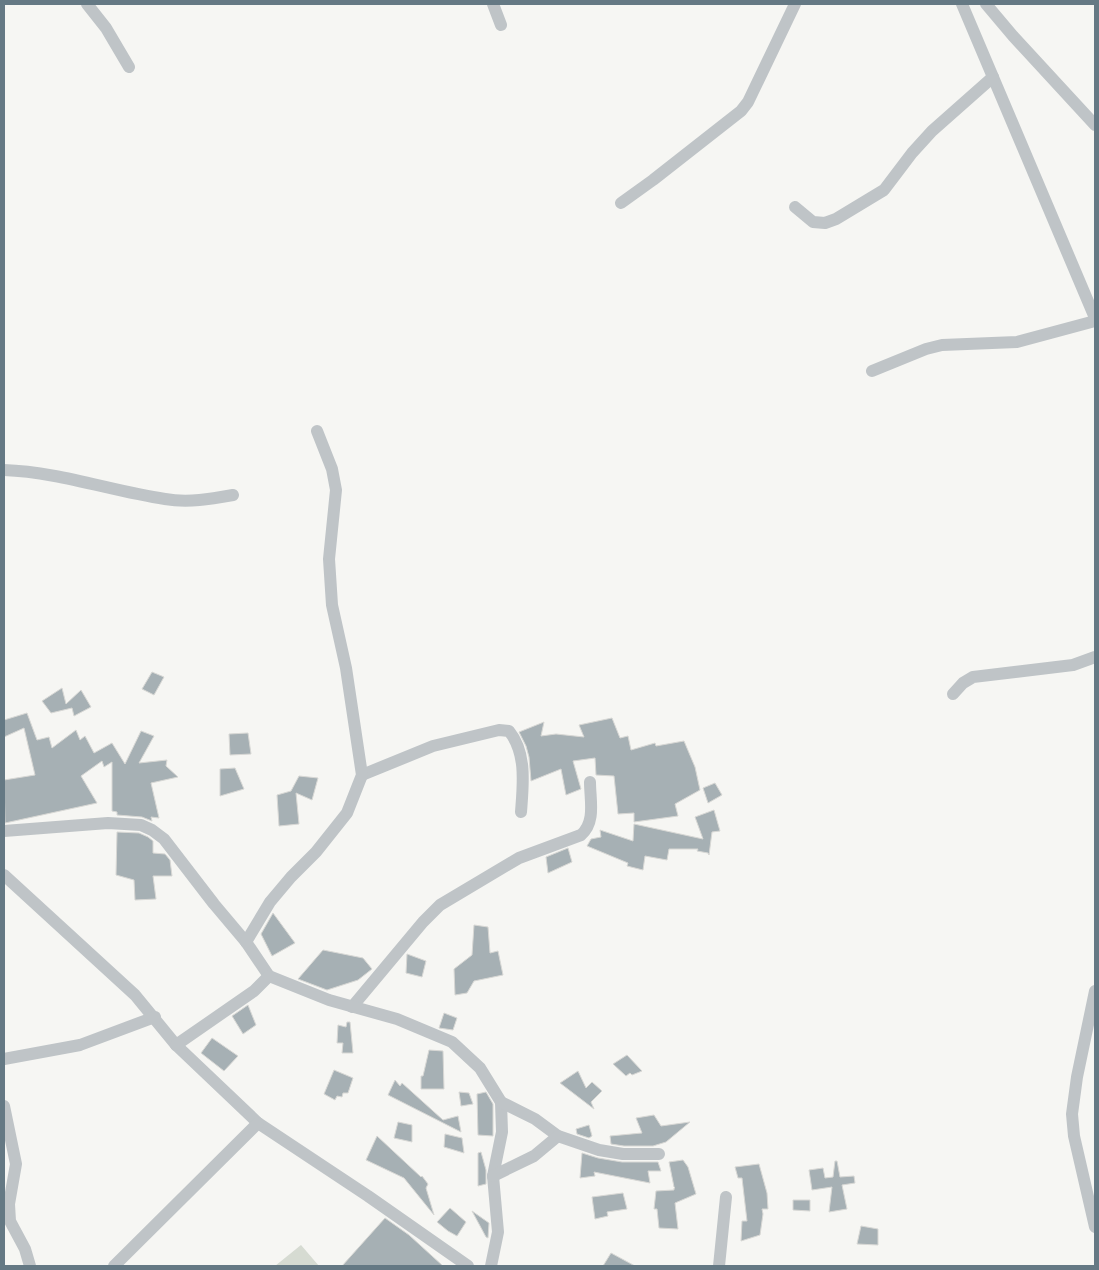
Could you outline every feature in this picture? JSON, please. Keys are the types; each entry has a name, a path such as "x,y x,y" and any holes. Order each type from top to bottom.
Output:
{"street":[{"path":"87,4 106,28 129,67"},
{"path":"494,4 501,25"},
{"path":"621,203 741,111 748,102 795,4"},
{"path":"962,4 1095,318"},
{"path":"986,4 1095,125"},
{"path":"796,207 813,222 825,223 836,219 884,190 932,130 993,77"},
{"path":"872,370 926,349 942,345 1017,342 1095,321"},
{"path":"246,942 270,902 316,852 347,813 362,775 346,668 332,605 329,559 336,490 332,469 317,431"},
{"path":"4,470 50,475 166,500 200,500 233,495"},
{"path":"953,694 963,683 973,677 1073,664 1095,657"},
{"path":"362,775 433,746 499,730 509,731 516,740 524,770 521,812"},
{"path":"352,1007 423,922 440,905 519,858 581,835 588,828 591,821 590,782"},
{"path":"4,831 108,823 141,825 152,830 164,839 246,942 269,976 329,1000 396,1019 452,1042 480,1068 501,1102 502,1132 493,1176 498,1232 491,1266"},
{"path":"4,875 135,995 155,1017 176,1045 258,1123 368,1196 468,1266"},
{"path":"176,1045 254,991 269,976"},
{"path":"1095,991 1077,1077 1072,1114 1074,1136 1095,1227"},
{"path":"4,1059 80,1045 155,1017"},
{"path":"501,1102 535,1119 558,1136 598,1150 623,1154 659,1154"},
{"path":"4,1106 16,1164 9,1204 10,1221 25,1249 30,1266"},
{"path":"114,1266 258,1123"},
{"path":"493,1176 534,1156 558,1136"},
{"path":"719,1266 726,1197"}],"shaded area":[{"path":"301,1245 319,1266 275,1266"}],"building":[{"path":"152,672 164,677 154,695 142,689"},
{"path":"62,688 66,704 81,690 91,707 74,716 72,708 51,713 42,701"},
{"path":"27,713 37,740 49,737 52,748 76,730 80,740 85,736 94,753 112,743 125,764 141,731 154,736 139,763 167,760 166,766 178,777 151,783 159,818 151,817 152,821 142,817 117,815 117,812 112,811 112,762 104,767 102,761 81,776 97,803 5,823 4,780 35,775 24,728 4,737 4,720"},
{"path":"612,718 620,738 628,736 631,750 655,743 656,746 684,741 695,767 700,790 675,804 678,816 634,822 634,813 618,814 614,776 596,775 595,758 573,761 581,789 566,795 561,769 531,781 529,757 519,732 544,722 541,736 556,734 584,737 579,725"},
{"path":"248,733 251,754 230,755 229,734"},
{"path":"235,768 244,789 220,796 220,769"},
{"path":"299,776 318,778 312,800 296,793 299,824 279,826 277,795 291,791"},
{"path":"715,783 722,795 708,803 703,788"},
{"path":"714,810 720,831 712,832 709,855 708,853 697,851 698,849 669,849 667,860 645,856 643,870 627,866 628,863 587,846 591,839 601,837 600,830 633,841 634,824 703,839 695,817"},
{"path":"117,832 139,833 148,837 153,841 153,853 165,854 170,860 172,876 153,876 156,899 135,900 134,880 116,875"},
{"path":"568,848 572,862 548,873 546,857"},
{"path":"273,913 295,943 272,956 261,934"},
{"path":"474,925 488,927 490,953 498,951 503,975 474,981 467,993 455,995 454,969 472,955"},
{"path":"323,950 363,958 372,969 358,980 327,990 298,979"},
{"path":"407,954 426,961 422,977 406,973"},
{"path":"248,1005 256,1025 243,1034 232,1016"},
{"path":"444,1013 457,1018 453,1030 439,1028"},
{"path":"347,1022 350,1022 353,1053 342,1053 343,1043 337,1043 338,1025 346,1027"},
{"path":"212,1038 238,1056 224,1071 201,1053"},
{"path":"429,1050 443,1051 444,1089 421,1089 421,1076 423,1076"},
{"path":"627,1055 642,1071 632,1075 630,1073 626,1076 613,1064"},
{"path":"334,1070 353,1078 348,1093 343,1093 342,1097 337,1096 335,1100 324,1094"},
{"path":"578,1071 586,1088 592,1082 602,1091 591,1102 594,1109 560,1083"},
{"path":"395,1080 400,1086 402,1083 443,1120 458,1116 461,1132 388,1095"},
{"path":"459,1092 469,1093 473,1104 461,1106"},
{"path":"486,1092 493,1104 493,1136 478,1135 477,1094"},
{"path":"654,1115 661,1126 690,1122 666,1142 653,1146 611,1144 610,1136 642,1133 636,1118"},
{"path":"398,1122 412,1125 412,1142 394,1138"},
{"path":"589,1125 592,1136 589,1138 577,1134 576,1129"},
{"path":"445,1134 462,1138 464,1153 444,1147"},
{"path":"377,1136 422,1176 428,1184 426,1188 434,1215 404,1178 366,1160"},
{"path":"481,1152 486,1170 486,1184 478,1186 478,1153"},
{"path":"582,1153 622,1162 658,1162 661,1171 648,1171 650,1183 594,1172 595,1176 580,1178"},
{"path":"683,1160 688,1167 696,1194 675,1203 678,1229 659,1228 657,1209 654,1209 656,1191 674,1190 669,1162"},
{"path":"835,1161 837,1161 840,1177 854,1176 855,1183 842,1185 847,1209 829,1212 832,1187 812,1190 809,1170 823,1168 825,1178 833,1177"},
{"path":"759,1164 767,1193 768,1209 762,1209 760,1235 741,1241 742,1221 747,1221 742,1178 738,1178 735,1167"},
{"path":"623,1193 627,1209 607,1212 608,1216 595,1219 592,1197"},
{"path":"793,1200 810,1200 810,1211 793,1210"},
{"path":"450,1208 466,1222 457,1236 437,1222"},
{"path":"472,1211 489,1223 488,1238 486,1237"},
{"path":"385,1218 409,1235 443,1266 342,1266"},
{"path":"861,1226 878,1229 878,1245 857,1244"},
{"path":"611,1253 635,1266 603,1266"}]}
